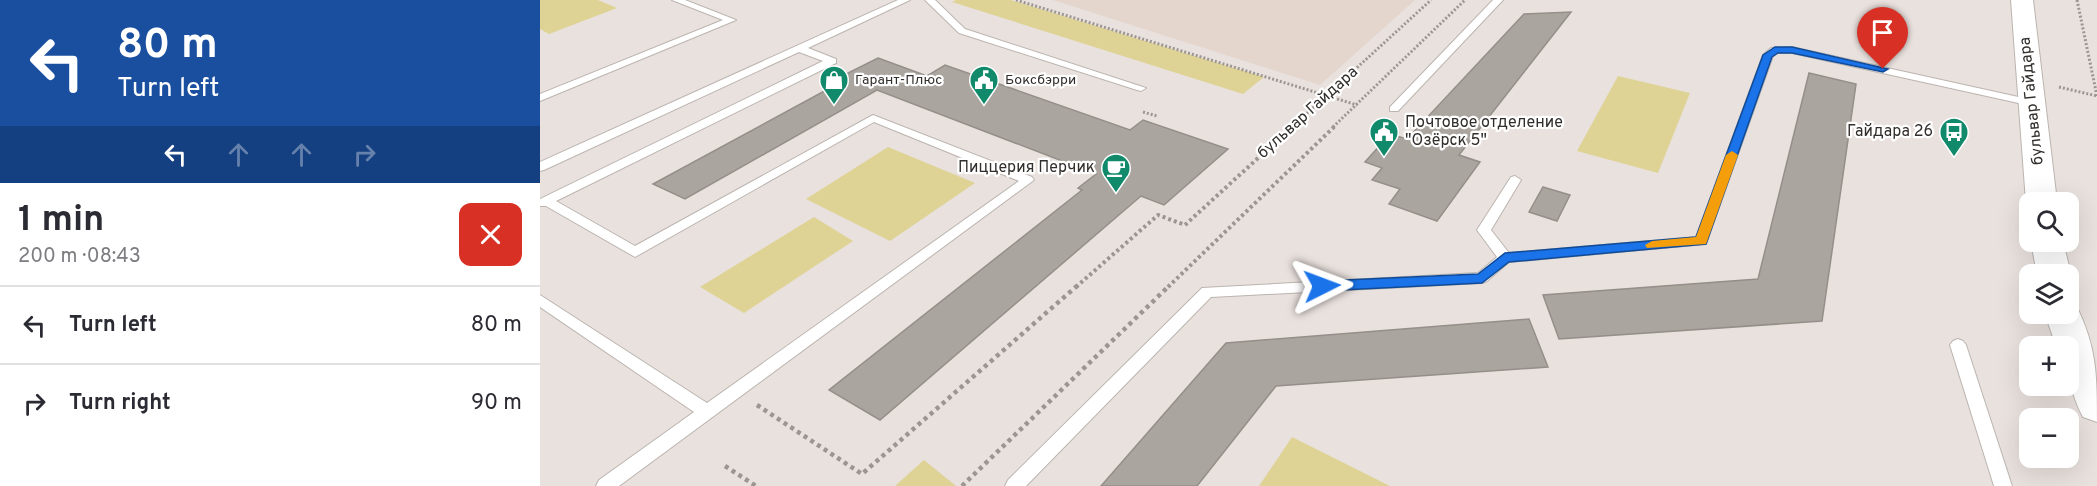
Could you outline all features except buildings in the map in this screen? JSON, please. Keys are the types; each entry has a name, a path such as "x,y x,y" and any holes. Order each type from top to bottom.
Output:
{"street":[{"name":"бульвар Гайдара","path":"2022,0 2041,192"},
{"path":"2067,324 2097,406"}],"lane":[{"path":"540,99 730,20 677,0"},
{"path":"540,167 905,0"},
{"path":"930,0 962,31 1141,88"},
{"path":"1394,109 1498,0"},
{"path":"544,203 832,61 798,48"},
{"path":"1014,486 1207,292 1482,278 1505,258 1701,241 1768,55 1775,50 1792,50 2032,103"},
{"path":"544,203 635,252 873,118 1028,180 605,486"},
{"path":"1505,258 1484,230 1515,180"},
{"path":"541,303 707,412"},
{"path":"1958,345 2003,486"}],"path":[{"path":"1016,0 1357,105"},
{"name":"бульвар Гайдара","path":"736,391 862,474 1158,215 1185,225 1431,0"},
{"path":"962,486 1465,0"},
{"path":"2076,0 2097,98"},
{"path":"1143,112 1158,116"},
{"path":"724,466 756,486"}],"shaded area":[{"path":"540,0 598,0 617,8 549,34 540,29"},
{"path":"956,0 1011,0 1264,77 1243,94 952,2"},
{"path":"1053,0 1415,0 1320,85"},
{"path":"1618,76 1690,93 1658,173 1577,151"},
{"path":"888,147 975,183 890,241 806,199"},
{"path":"814,217 853,241 744,313 700,287"},
{"path":"1292,437 1390,486 1259,486"},
{"path":"924,460 956,486 895,486"}],"slow traffic":[{"path":"1652,245 1701,241 1732,155"}],"place":[{"name":"Гарант-Плюс","path":"834,106"},
{"name":"Боксбэрри","path":"984,106"},
{"name":"Почтовое отделение \"Озёрск 5\"","path":"1384,158"},
{"name":"Гайдара 26","path":"1954,158"},
{"name":"Пиццерия Перчик","path":"1116,194"}],"route":[{"path":"1322,286 1482,278 1505,258 1701,241 1768,55 1775,50 1792,50 1883,69"}]}
